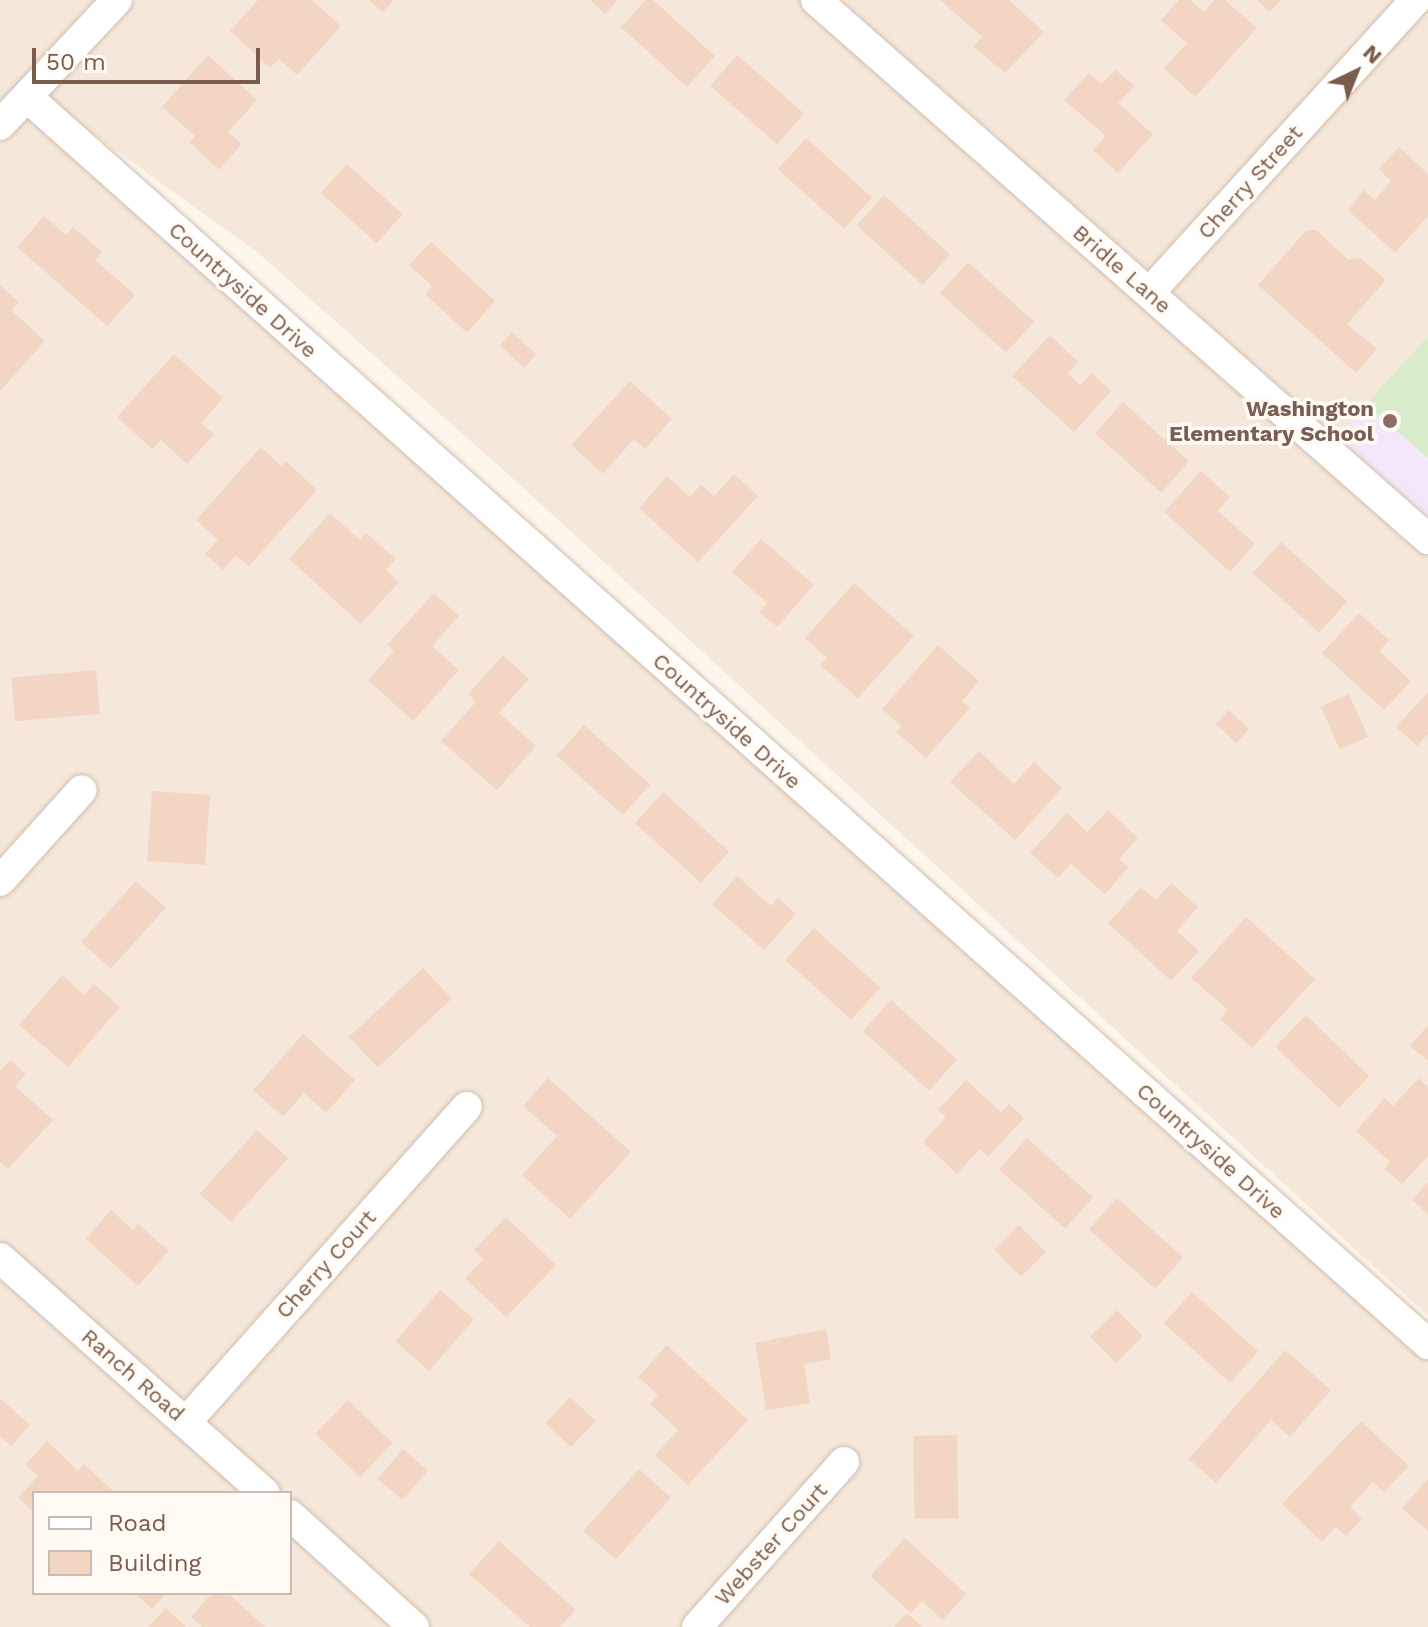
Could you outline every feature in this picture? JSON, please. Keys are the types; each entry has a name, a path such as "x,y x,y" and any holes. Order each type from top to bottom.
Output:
{"street":[{"path":"0,125 117,0"},
{"name":"Bridle Lane","path":"816,0 1428,539"},
{"name":"Cherry Street","path":"1149,293 1416,0"},
{"name":"Countryside Drive","path":"27,97 1428,1344"},
{"path":"0,881 82,790"},
{"name":"Cherry Court","path":"186,1422 467,1107"},
{"name":"Ranch Road","path":"0,1258 263,1491"},
{"name":"Webster Court","path":"697,1627 844,1462"},
{"path":"292,1517 414,1627"}],"shaded area":[{"path":"0,0 98,0 0,105"},
{"path":"135,0 804,0 1428,554 1428,1316 509,475 257,252 44,99"},
{"path":"840,0 1428,0 1428,336 1337,437"},
{"path":"28,110 1428,1356 1428,1627 0,1627 0,140"},
{"name":"Washington Elementary School","path":"1428,336 1428,518 1337,437"}],"green space":[{"path":"1428,336 1428,458 1366,404"}],"building":[{"path":"258,0 312,0 341,26 297,75 279,59 270,68 230,31"},
{"path":"369,0 394,0 383,12"},
{"path":"590,0 618,0 605,14"},
{"path":"646,0 653,0 715,56 687,87 621,27"},
{"path":"940,0 1009,0 1044,32 1005,73 973,46 982,37"},
{"path":"1179,0 1190,0 1204,12 1214,0 1225,0 1257,28 1195,97 1164,68 1187,43 1161,20"},
{"path":"1257,0 1281,0 1270,12"},
{"path":"208,55 257,100 228,132 242,144 219,170 189,142 195,136 162,107"},
{"path":"737,55 804,113 777,144 710,86"},
{"path":"1115,70 1135,86 1118,103 1153,134 1118,173 1093,150 1106,136 1064,100 1089,73 1102,84"},
{"path":"806,138 872,198 844,229 778,169"},
{"path":"1399,147 1428,174 1428,216 1395,253 1348,210 1364,190 1375,200 1391,181 1379,169"},
{"path":"347,164 403,214 377,243 321,193"},
{"path":"884,195 950,255 923,285 857,225"},
{"path":"44,216 66,235 73,227 102,252 95,260 135,295 107,326 17,247"},
{"path":"1316,230 1349,260 1360,258 1386,280 1347,324 1377,349 1356,373 1258,285 1306,231"},
{"path":"431,242 495,301 467,333 425,294 432,286 409,265"},
{"path":"968,262 1034,322 1006,353 940,293"},
{"path":"0,285 19,302 11,310 45,341 0,391"},
{"path":"512,332 536,355 524,368 500,345"},
{"path":"1050,335 1078,362 1068,373 1080,385 1092,373 1111,391 1074,432 1012,376"},
{"path":"174,354 223,398 201,423 214,434 187,464 161,440 152,449 117,417"},
{"path":"630,381 672,419 645,449 634,439 603,474 571,445"},
{"path":"1123,402 1189,462 1161,493 1095,433"},
{"path":"261,447 281,466 286,461 317,490 249,566 236,555 223,570 205,554 218,540 196,520"},
{"path":"1201,471 1230,497 1218,511 1255,544 1230,572 1164,512"},
{"path":"734,474 758,496 698,562 639,508 667,476 690,497 701,485 714,496"},
{"path":"330,513 360,540 366,533 396,559 386,570 399,582 361,624 289,559"},
{"path":"761,539 814,585 777,627 759,612 767,603 732,572"},
{"path":"1281,542 1347,602 1319,633 1253,573"},
{"path":"854,583 914,636 858,698 820,665 827,658 805,638"},
{"path":"434,593 459,616 432,646 459,670 413,721 368,680 394,651 387,645"},
{"path":"1359,613 1389,640 1379,651 1411,681 1384,710 1322,653"},
{"path":"938,645 979,681 962,701 970,708 926,758 896,732 901,726 882,709"},
{"path":"503,655 529,679 499,713 536,746 497,790 441,741 476,702 468,694"},
{"path":"96,670 100,714 15,721 11,677"},
{"path":"1428,692 1428,734 1417,746 1396,727"},
{"path":"1349,694 1368,737 1340,750 1321,707"},
{"path":"1229,710 1249,729 1236,743 1216,724"},
{"path":"584,725 650,785 623,815 557,755"},
{"path":"979,751 1014,784 1034,762 1062,788 1015,840 950,782"},
{"path":"152,791 210,795 205,865 147,861"},
{"path":"663,792 729,852 701,883 635,823"},
{"path":"1108,810 1138,838 1119,859 1129,867 1105,894 1071,864 1058,878 1030,853 1067,813 1087,832"},
{"path":"737,876 771,906 778,898 796,914 764,950 712,904"},
{"path":"136,881 166,908 111,969 81,942"},
{"path":"1171,883 1198,907 1177,931 1199,951 1171,981 1108,923 1141,887 1156,900"},
{"path":"1246,917 1315,979 1252,1048 1220,1019 1228,1010 1191,978"},
{"path":"814,928 880,988 851,1020 785,960"},
{"path":"423,968 452,999 378,1068 349,1037"},
{"path":"62,975 84,995 94,984 120,1007 68,1067 19,1025"},
{"path":"891,1000 957,1060 929,1091 863,1031"},
{"path":"1306,1015 1369,1076 1339,1108 1275,1047"},
{"path":"1428,1025 1428,1061 1410,1046"},
{"path":"303,1034 355,1080 326,1113 304,1093 283,1117 253,1090"},
{"path":"10,1060 26,1074 15,1086 53,1120 8,1169 0,1162 0,1071"},
{"path":"548,1078 631,1152 570,1219 522,1175 557,1136 523,1106"},
{"path":"1419,1078 1428,1087 1428,1156 1402,1184 1384,1169 1390,1162 1356,1131 1385,1098 1393,1106"},
{"path":"966,1080 1001,1112 1009,1104 1024,1118 988,1157 980,1149 957,1174 923,1142 946,1117 938,1110"},
{"path":"257,1130 288,1158 231,1222 199,1194"},
{"path":"1027,1138 1093,1198 1065,1229 999,1169"},
{"path":"1428,1182 1428,1214 1412,1200"},
{"path":"1117,1198 1183,1258 1155,1289 1089,1229"},
{"path":"111,1210 133,1230 138,1224 169,1251 138,1286 86,1239"},
{"path":"506,1217 556,1265 506,1317 465,1278 483,1259 474,1250"},
{"path":"1019,1225 1046,1252 1021,1277 994,1250"},
{"path":"440,1290 474,1320 429,1371 395,1341"},
{"path":"1192,1292 1258,1352 1230,1383 1164,1323"},
{"path":"1117,1310 1143,1336 1116,1363 1090,1337"},
{"path":"826,1329 831,1359 804,1364 810,1403 766,1410 755,1343"},
{"path":"667,1345 748,1420 688,1485 655,1455 678,1430 650,1404 658,1395 638,1377"},
{"path":"1285,1350 1331,1390 1290,1437 1271,1420 1216,1483 1189,1459"},
{"path":"570,1397 596,1421 571,1447 545,1423"},
{"path":"0,1398 30,1425 11,1446 0,1436"},
{"path":"348,1400 393,1443 360,1477 315,1434"},
{"path":"1361,1421 1409,1466 1384,1492 1373,1482 1350,1507 1362,1519 1346,1536 1336,1527 1322,1542 1282,1504"},
{"path":"957,1435 958,1518 914,1519 913,1436"},
{"path":"47,1441 78,1471 84,1464 113,1491 32,1491 32,1511 18,1498 38,1476 25,1465"},
{"path":"403,1449 428,1471 402,1500 377,1478"},
{"path":"639,1469 671,1498 615,1559 583,1531"},
{"path":"1428,1479 1428,1531 1402,1508"},
{"path":"905,1538 966,1594 943,1620 922,1601 911,1613 870,1576"},
{"path":"499,1541 576,1610 560,1627 530,1627 469,1574"},
{"path":"136,1595 165,1595 152,1609"},
{"path":"210,1595 230,1595 265,1627 202,1627 191,1617"},
{"path":"166,1608 186,1627 148,1627"},
{"path":"907,1613 923,1627 894,1627"}],"place":[{"name":"Washington Elementary School","path":"1390,421"}]}
